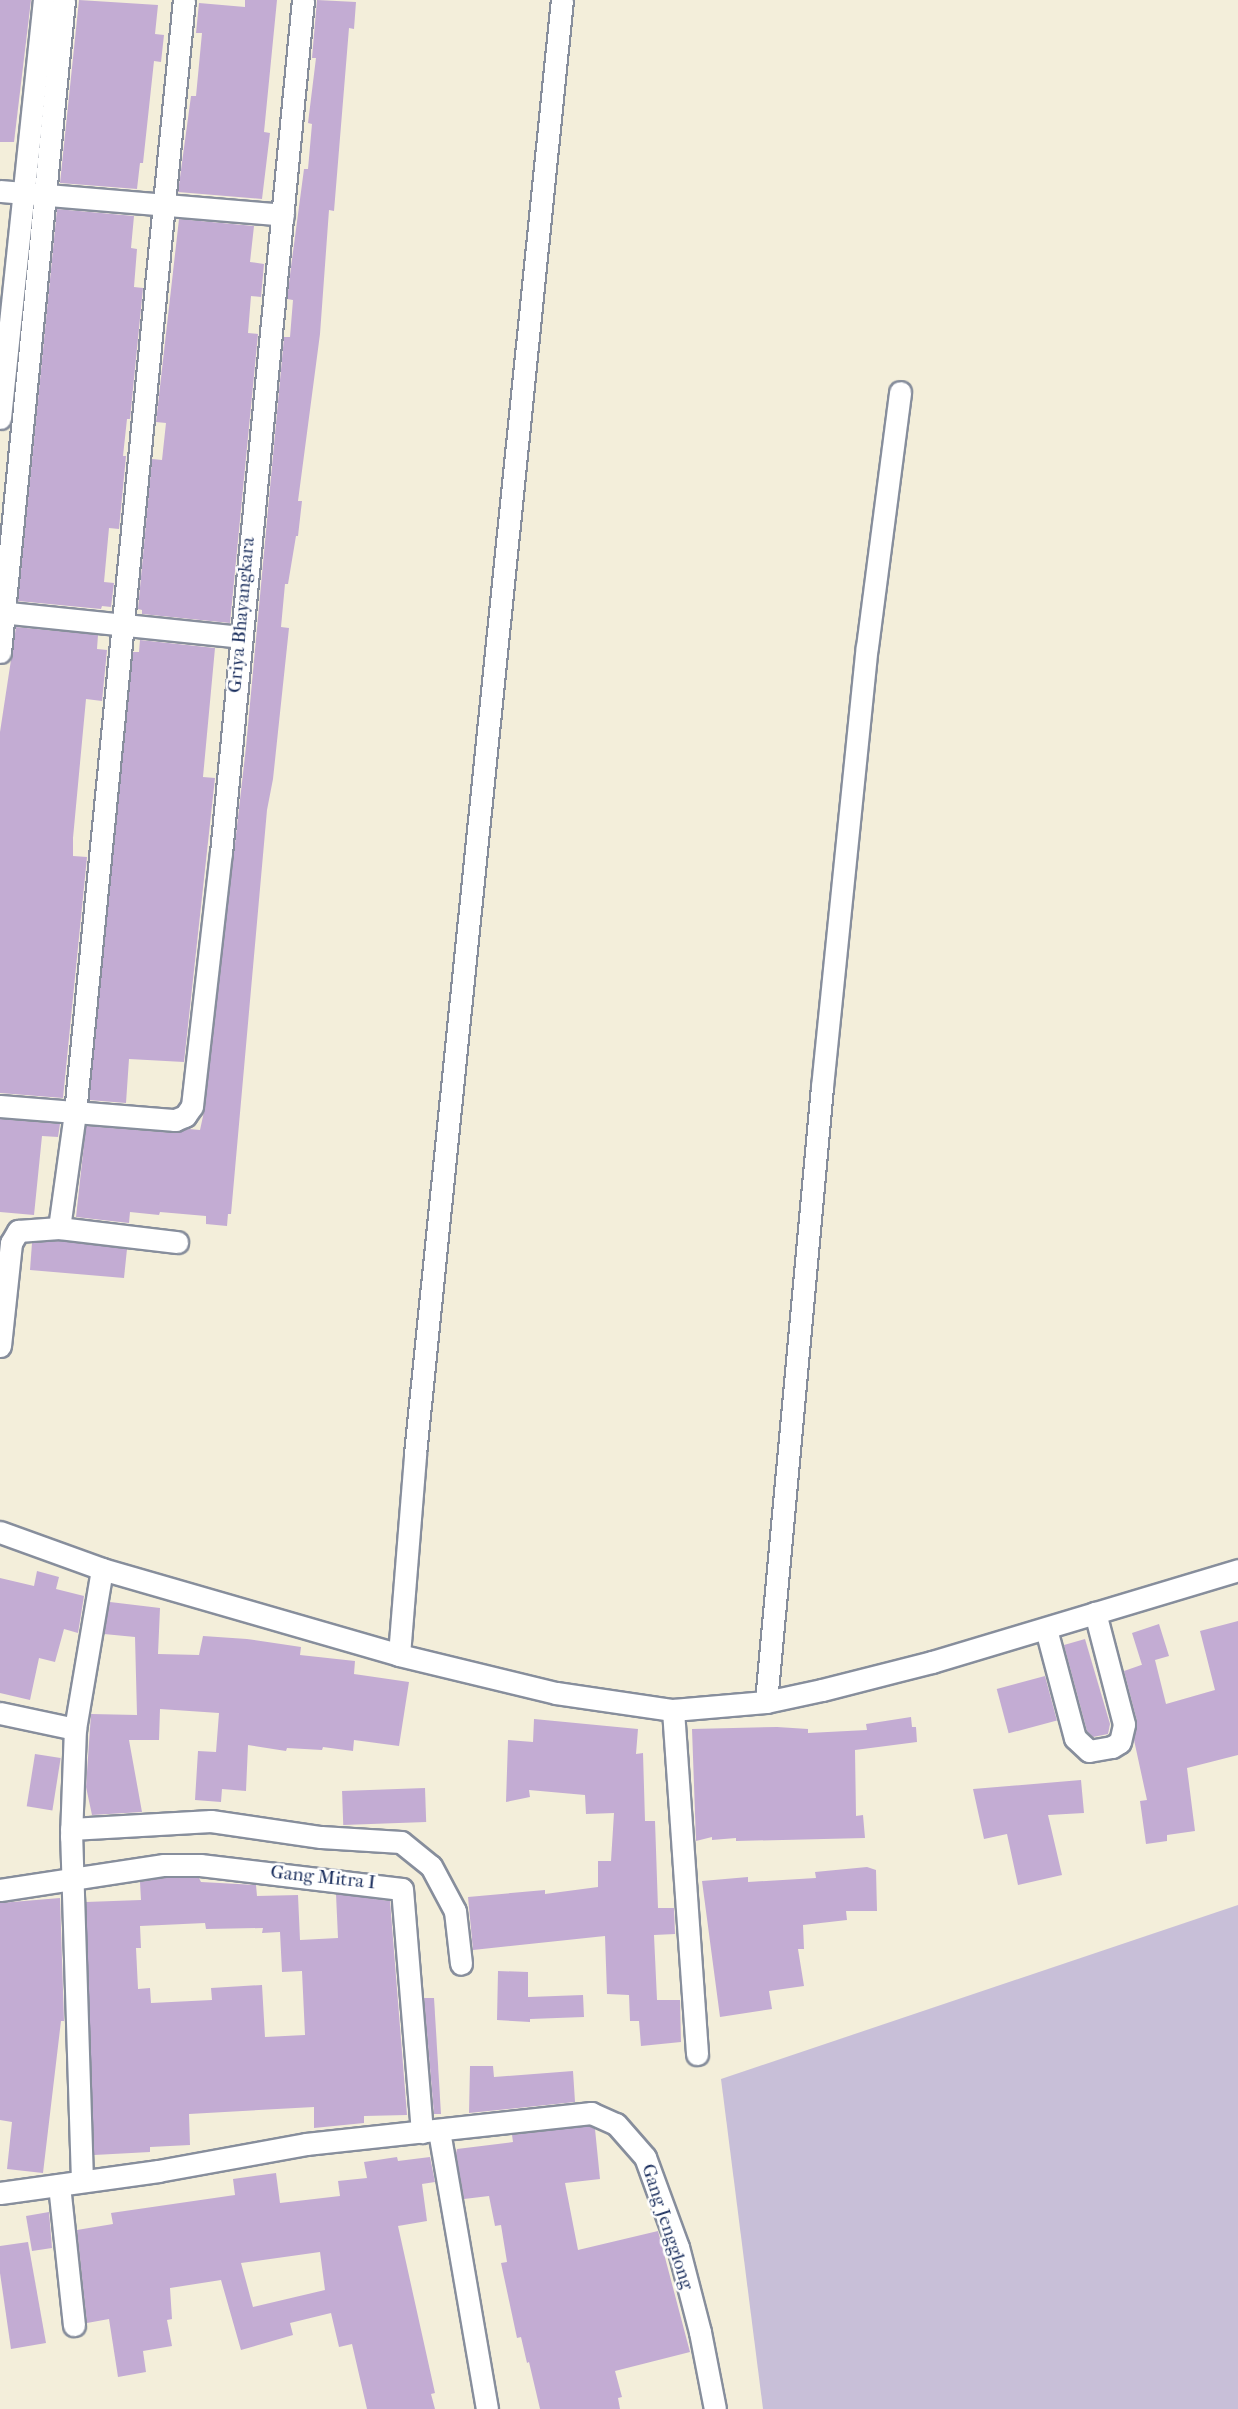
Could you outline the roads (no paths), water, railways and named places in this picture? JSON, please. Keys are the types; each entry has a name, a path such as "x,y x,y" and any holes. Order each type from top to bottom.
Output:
{"street":[{"path":"44,0 44,99"},
{"path":"0,418 33,195 44,99 64,0"},
{"path":"59,1228 75,1113 184,0"},
{"name":"Griya Bhayangkara","path":"0,1106 175,1120 185,1116 192,1106 221,853 303,0"},
{"path":"399,1655 415,1454 562,0"},
{"path":"0,191 283,215"},
{"path":"0,652 33,195"},
{"path":"766,1702 822,1087 866,660 900,392"},
{"path":"2,613 240,637"},
{"path":"0,1346 10,1250 15,1235 23,1229 59,1228 177,1242"},
{"path":"0,1532 102,1569 399,1655 556,1693 673,1710 766,1702 908,1668 1238,1570"},
{"path":"82,2181 71,1833 75,1729 102,1569"},
{"path":"1046,1629 1075,1738 1088,1751 1112,1747 1120,1742 1124,1724 1095,1614"},
{"path":"673,1710 697,2054"},
{"path":"0,1713 75,1729"},
{"path":"71,1833 211,1821 321,1837 401,1842 431,1866 455,1911 461,1964"},
{"name":"Gang Mitra I","path":"0,1890 139,1867 200,1865 402,1889 431,2132"},
{"name":"Gang Jengglong","path":"0,2193 158,2171 306,2144 591,2113 616,2124 645,2157 678,2248 700,2332 715,2409"},
{"path":"431,2132 487,2409"},
{"path":"59,2185 75,2325"}]}
